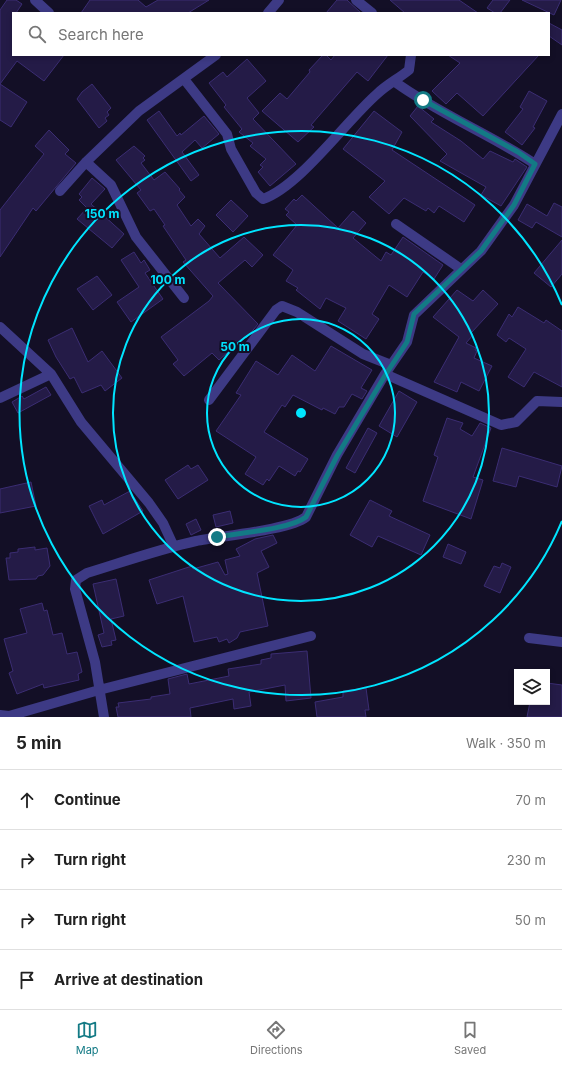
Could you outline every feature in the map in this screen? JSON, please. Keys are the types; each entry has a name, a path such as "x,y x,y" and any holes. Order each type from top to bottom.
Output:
{"street":[{"path":"35,0 48,12"},
{"path":"269,12 279,0"},
{"path":"356,0 371,12"},
{"path":"60,191 86,162 139,111 215,56"},
{"path":"184,79 227,134 231,149 256,193 263,199 272,196 298,176 377,93 395,82 408,70 411,56"},
{"path":"395,82 414,95 518,152 535,164"},
{"path":"104,717 95,662 75,589 76,580 87,573 195,541 300,521 308,513 337,456 388,369 407,342 414,314 481,251 514,205 562,114"},
{"path":"86,162 111,185 136,237 184,298"},
{"path":"396,224 461,269"},
{"path":"209,400 276,310 282,306 297,312 388,369 502,424 516,422 537,401 562,402"},
{"path":"0,327 51,374 81,422 163,523 174,547"},
{"path":"0,398 51,374"},
{"path":"0,716 9,716 99,690 310,636"},
{"path":"529,638 562,642"}],"building":[{"path":"7,0 16,0 22,4 17,12 12,12 12,56 63,56 44,81 17,61 0,84 0,10"},
{"path":"90,0 138,0 146,7 158,0 209,0 190,12 82,12"},
{"path":"337,0 347,0 360,12 327,12"},
{"path":"390,0 459,0 477,12 404,12"},
{"path":"493,0 510,0 501,12 493,12 487,8"},
{"path":"522,0 561,0 554,15"},
{"path":"550,24 562,30 562,45 550,37"},
{"path":"322,56 327,56 331,60 334,56 387,56 368,81 357,72 311,125 314,127 298,142 262,111 280,93 287,99 310,72 309,70"},
{"path":"450,56 538,56 483,116 457,93 446,104 432,91 460,63"},
{"path":"247,59 266,81 247,98 259,113 253,119 296,164 270,186 258,172 263,167 260,165 266,159 250,146 253,143 239,132 242,129 224,107 226,105 209,83 223,72 227,77"},
{"path":"0,84 27,102 11,127 0,120"},
{"path":"92,84 111,108 107,112 109,115 105,118 107,121 99,128 77,99 82,92"},
{"path":"529,91 547,101 533,127 535,128 522,145 505,132 523,109 520,107"},
{"path":"418,106 434,119 431,122 461,141 483,159 490,151 513,162 515,159 527,167 501,206 481,195 486,187 440,161 447,154 410,116"},
{"path":"159,111 177,136 180,133 181,135 204,116 219,134 202,148 195,140 182,152 199,175 191,181 147,120"},
{"path":"374,111 402,132 392,150 475,205 464,222 439,206 434,213 428,208 426,211 404,198 389,214 369,197 385,181 343,149"},
{"path":"49,130 69,150 65,154 76,163 36,211 33,208 0,257 0,210 44,154 35,146"},
{"path":"134,146 145,156 143,158 145,160 141,163 154,180 165,172 180,189 179,190 185,197 177,205 191,226 198,219 205,226 199,234 220,258 244,237 263,255 252,267 245,260 218,283 258,324 246,338 245,337 219,360 212,353 184,376 173,364 178,360 161,337 209,301 213,296 183,262 186,260 163,226 165,225 154,209 150,211 137,193 141,190 116,160"},
{"path":"92,178 105,189 91,204 124,234 112,248 77,219 87,208 79,200 82,197 79,194"},
{"path":"302,195 338,228 353,211 366,223 353,238 381,261 386,252 391,255 403,237 443,265 434,279 423,272 407,297 389,285 372,314 379,319 366,339 338,321 346,308 326,298 320,309 296,290 298,288 286,281 293,270 273,255 297,225 286,215 289,212 285,209 294,199 296,201"},
{"path":"231,200 248,216 233,232 216,215"},
{"path":"554,203 562,207 562,237 536,222 532,228 518,220 527,204 547,216"},
{"path":"562,240 562,274 551,287 534,273"},
{"path":"134,252 141,263 144,260 150,270 145,273 163,299 131,322 117,302 139,287 121,260"},
{"path":"97,276 112,295 93,310 77,289"},
{"path":"457,290 473,301 483,290 498,304 471,333 473,335 466,343 476,348 475,350 477,351 474,358 492,366 479,391 461,382 457,392 434,382 459,337 433,317"},
{"path":"518,307 544,323 546,320 562,331 562,387 534,372 524,387 508,377 526,349 509,338 506,342 497,335 509,314 512,317"},
{"path":"72,328 88,362 102,351 122,378 105,391 101,385 82,393 74,377 70,379 56,357 48,340"},
{"path":"331,346 372,370 361,388 367,391 362,399 352,394 344,407 339,407 335,414 323,408 322,410 293,395 285,407 282,405 264,432 308,459 300,472 298,471 295,476 279,466 269,481 267,479 263,485 245,474 256,457 216,431 241,395 236,393 256,361 278,375 292,355 315,371"},
{"path":"46,387 51,395 18,413 12,402 22,396 24,399"},
{"path":"399,391 417,402 397,437 379,426"},
{"path":"447,418 463,423 460,429 472,436 480,423 491,428 473,477 483,480 471,519 423,501 438,457 434,455"},
{"path":"368,428 377,433 355,473 346,468"},
{"path":"502,448 562,466 557,487 519,476 516,487 493,481"},
{"path":"188,465 191,469 198,465 208,480 178,499 165,480"},
{"path":"31,482 36,506 0,513 0,489"},
{"path":"130,491 143,511 103,534 89,506 102,500 104,505"},
{"path":"370,500 392,511 389,516 430,535 421,555 378,536 372,547 350,535"},
{"path":"230,511 233,523 216,527 213,515"},
{"path":"196,519 201,530 191,535 186,524"},
{"path":"273,535 277,543 261,551 269,567 257,573 268,626 240,632 237,638 229,643 227,639 219,642 217,637 194,642 183,596 157,604 149,580 192,566 193,569 218,562 225,575 228,574 225,560 240,556 236,549 255,539"},
{"path":"448,544 466,552 461,564 443,557"},
{"path":"35,547 35,550 47,548 50,566 43,575 38,576 36,579 9,580 6,558 10,558 10,553 18,552 18,549"},
{"path":"502,563 511,567 500,593 484,586 494,566 500,568"},
{"path":"116,579 124,616 111,619 116,640 111,641 112,645 102,647 98,635 104,633 93,584"},
{"path":"42,603 44,611 47,610 53,635 62,633 67,654 77,652 82,672 78,674 79,680 44,688 43,684 17,694 9,673 13,671 4,639 27,633 20,609"},
{"path":"307,651 311,698 286,701 285,685 249,692 251,706 234,709 233,699 190,708 191,717 118,717 116,707 119,707 118,703 151,699 151,697 170,694 168,679 187,674 189,684 229,676 228,669 261,664 261,660 271,658 271,654"},
{"path":"550,683 562,685 562,717 527,717 529,705 550,705"},
{"path":"366,688 369,710 365,710 366,717 317,717 315,702 343,697 343,691"}],"route":[{"path":"217,537 276,527 300,521 306,517 337,456 407,342 414,314 481,251 514,205 535,164 518,152 423,100"}]}
